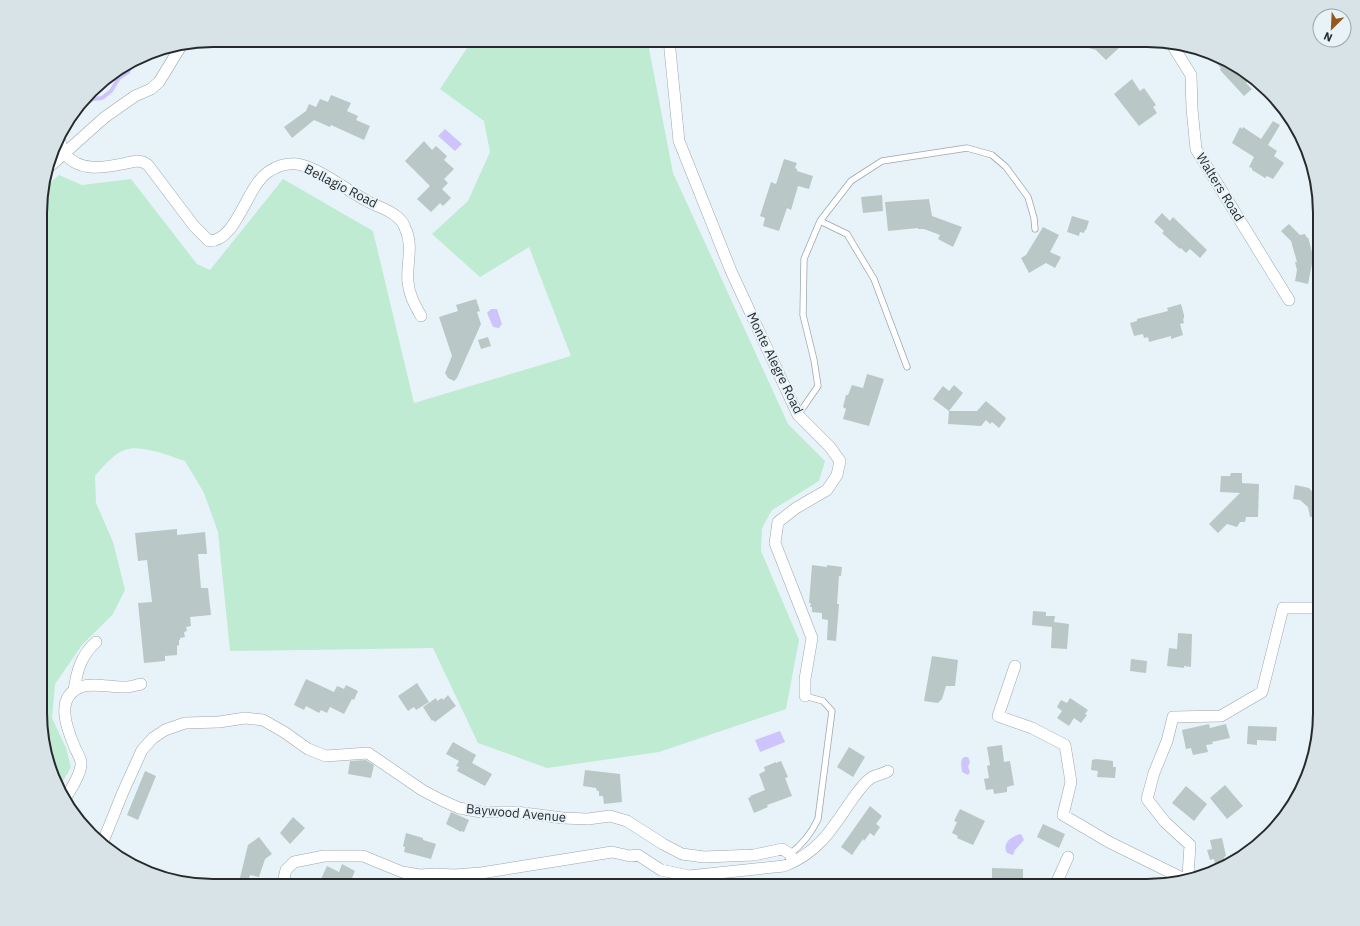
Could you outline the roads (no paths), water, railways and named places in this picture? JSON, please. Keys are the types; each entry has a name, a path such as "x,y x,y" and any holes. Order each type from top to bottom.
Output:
{"street":[{"name":"Monte Alegre Road","path":"670,47 679,141 731,271 798,415 830,447 840,460 837,475 827,490 796,508 778,522 775,543 812,638 805,679 805,696"},
{"name":"Walters Road","path":"1176,49 1191,75 1192,109 1196,149 1290,300"},
{"path":"56,161 105,117 135,96 151,89 160,82 178,51"},
{"path":"62,146 64,153"},
{"name":"Bellagio Road","path":"64,153 79,164 88,167 97,168 136,161 143,162 148,165 194,226 209,241 214,241 221,238 230,229 258,182 268,172 285,164 298,164 311,169 370,203 385,208 397,217 405,228 409,238 409,291 421,316"},
{"path":"1188,874 1190,846 1165,822 1147,799 1154,773 1167,741 1173,717 1221,716 1262,692 1283,608 1313,608"},
{"path":"74,690 78,669 83,658 89,648 96,642"},
{"path":"1015,666 998,716 1032,728 1065,745 1071,782 1063,815 1109,842 1178,876"},
{"path":"68,794 81,768 81,760 66,722 63,709 67,697 74,690 83,686 127,687 141,684"},
{"name":"Baywood Avenue","path":"104,838 142,750 153,738 165,730 185,724 220,722 245,718 263,720 284,732 308,749 326,756 368,753 422,790 460,808 481,812 516,812 563,818 588,819 610,816 627,821 663,844 682,854 704,857 754,855 782,849 792,858"},
{"path":"284,879 286,870 294,862 324,856 363,856 402,872 420,875 481,873 612,852 630,856 638,855 661,870 688,876 784,866 792,858 813,850 828,835 863,786 870,779 888,771"},
{"path":"1058,879 1068,857"}],"lane":[{"path":"798,415 818,386 814,360 803,315 804,259 820,221 851,181 882,161 967,148 992,155 1006,167 1028,197 1034,218 1035,229"},
{"path":"820,221 847,234 874,279 907,367"},
{"path":"792,858 812,832 818,819 832,711 822,700 805,696"}],"waterway":[{"path":"93,99 102,98 111,91 119,78 129,70"}]}
